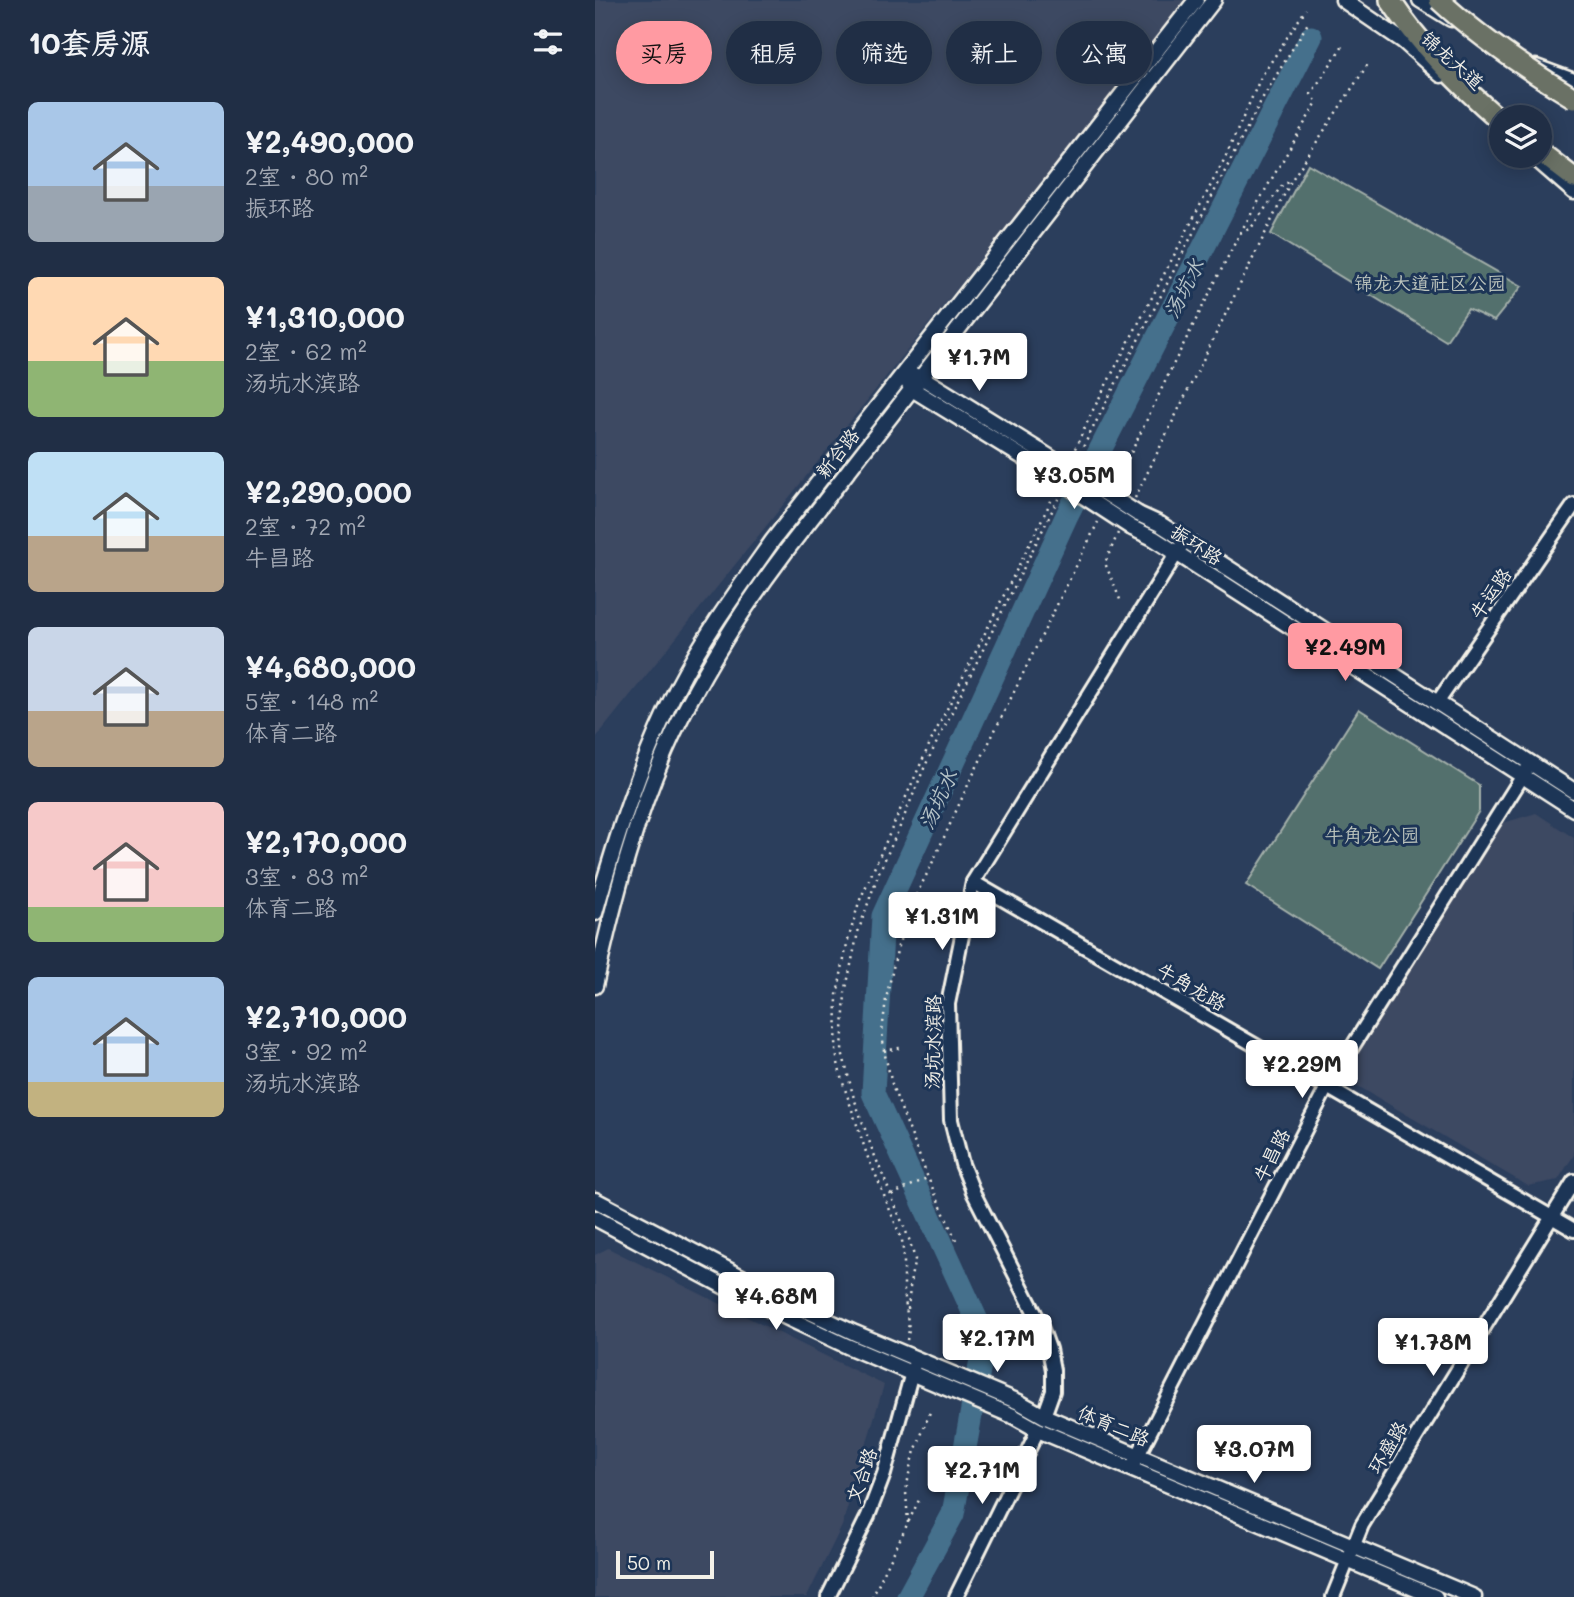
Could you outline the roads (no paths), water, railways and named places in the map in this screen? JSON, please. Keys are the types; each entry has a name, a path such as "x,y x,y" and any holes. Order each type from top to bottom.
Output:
{"highway":[{"path":"1390,0 1438,61 1489,110"},
{"path":"1439,0 1492,44 1574,98"},
{"path":"1552,161 1574,178"}],"street":[{"path":"1205,4 1220,0"},
{"name":"锦龙大道","path":"1343,0 1403,41 1489,118"},
{"name":"锦龙大道","path":"1420,0 1514,57 1574,81"},
{"name":"新合路","path":"595,913 641,767 678,687 728,604 773,540 904,374 1205,4"},
{"name":"新合路","path":"595,986 610,919 638,822 673,734 693,694 737,621 761,584 1205,4"},
{"path":"1546,168 1574,192"},
{"name":"振环路","path":"904,374 1037,458 1160,524 1574,791"},
{"name":"振环路","path":"1037,458 1125,530 1153,538 1574,809"},
{"name":"牛运路","path":"1437,703 1574,505"},
{"name":"汤坑水滨路","path":"956,1597 1041,1423 1053,1391 1049,1349 1039,1321 974,1194 962,1164 951,1120 948,1004 973,882 1185,540"},
{"name":"牛昌路","path":"1134,1462 1327,1087 1531,763"},
{"name":"牛角龙路","path":"973,882 1574,1230"},
{"name":"环盛路","path":"1333,1597 1362,1525 1574,1181"},
{"name":"体育二路","path":"599,1201 914,1366 1016,1409 1041,1423 1351,1553 1474,1597"},
{"name":"体育二路","path":"595,1218 746,1298 847,1346 914,1366"},
{"path":"595,1231 615,1229"},
{"name":"文合路","path":"828,1597 868,1516 884,1474 914,1366"},
{"name":"体育二路","path":"1351,1553 1435,1597"}],"waterway":[{"name":"汤坑水","path":"908,1597 953,1514 985,1338 873,1093 883,916 1067,515 1311,37"}],"park label":[{"name":"锦龙大道社区公园","path":"1430,282"},
{"name":"牛角龙公园","path":"1372,834"}]}
